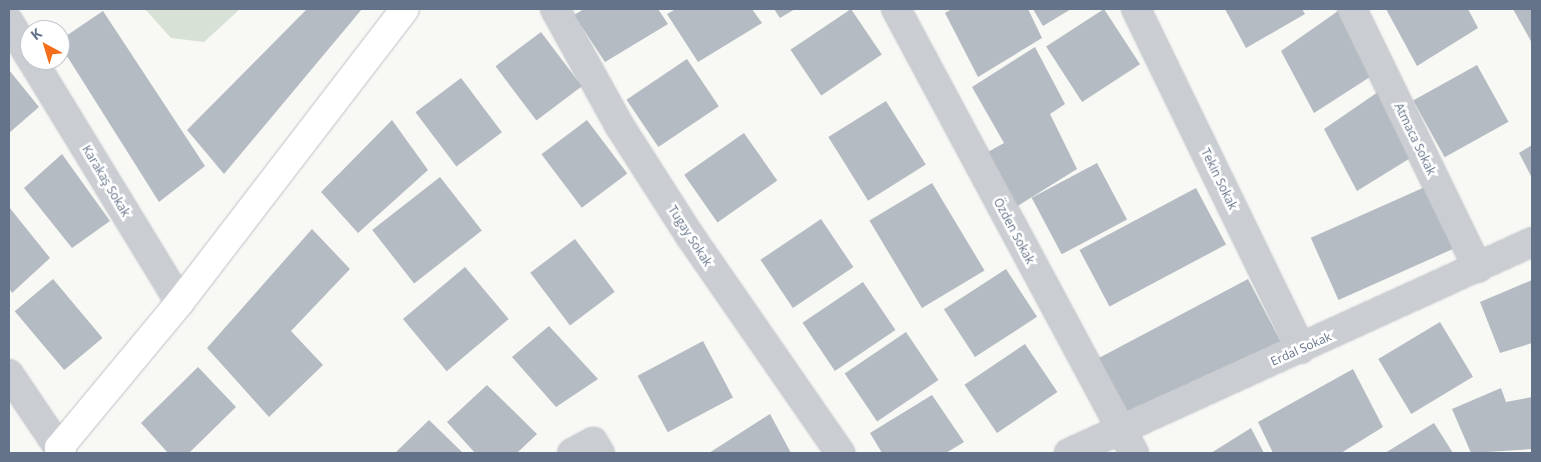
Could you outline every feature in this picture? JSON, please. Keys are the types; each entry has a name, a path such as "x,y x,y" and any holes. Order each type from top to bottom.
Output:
{"street":[{"path":"9,374 61,451 180,302 406,9"},
{"name":"Tugay Sokak","path":"555,9 619,125 690,236 840,453"},
{"name":"Özden Sokak","path":"896,9 1134,453"},
{"name":"Tekin Sokak","path":"1136,9 1301,349"},
{"name":"Atmaca Sokak","path":"1352,9 1478,268"},
{"name":"Karakaş Sokak","path":"9,22 20,40"},
{"name":"Karakaş Sokak","path":"38,70 180,302"},
{"name":"Erdal Sokak","path":"1069,453 1301,349 1532,242"}],"shaded area":[{"path":"145,9 240,9 204,42 171,38"}],"building":[{"path":"307,9 362,9 224,174 187,130"},
{"path":"584,9 658,9 668,24 605,62 574,15"},
{"path":"676,9 752,9 762,23 698,62 667,14"},
{"path":"774,9 795,9 780,18"},
{"path":"851,9 882,55 821,95 790,50"},
{"path":"952,9 1028,9 1042,38 978,77 945,13"},
{"path":"1033,9 1071,9 1043,26"},
{"path":"1104,9 1140,64 1082,102 1046,47"},
{"path":"1225,9 1302,9 1305,14 1246,48"},
{"path":"1386,9 1468,9 1478,28 1417,66"},
{"path":"1513,9 1532,9 1532,43"},
{"path":"103,11 205,166 159,202 70,61 70,33"},
{"path":"1338,11 1370,77 1314,113 1281,51"},
{"path":"541,32 582,86 536,121 495,66"},
{"path":"1035,47 1065,104 1050,114 1077,169 1016,207 988,152 1004,143 972,87"},
{"path":"687,59 719,106 658,147 626,100"},
{"path":"1477,65 1509,122 1445,157 1413,100"},
{"path":"9,70 39,107 9,133"},
{"path":"461,78 502,132 456,167 415,112"},
{"path":"1378,92 1412,157 1357,191 1324,129"},
{"path":"886,101 926,165 868,201 828,137"},
{"path":"392,120 428,170 358,233 321,192"},
{"path":"587,120 627,174 582,208 541,154"},
{"path":"744,133 777,181 717,222 684,175"},
{"path":"1532,145 1532,178 1519,153"},
{"path":"62,154 110,221 72,248 24,188"},
{"path":"1097,163 1127,220 1062,254 1032,198"},
{"path":"440,177 482,231 414,284 372,230"},
{"path":"932,183 985,270 922,308 869,221"},
{"path":"1425,187 1453,249 1338,300 1311,238"},
{"path":"1196,188 1226,245 1109,306 1079,250"},
{"path":"9,207 50,258 12,293 9,288"},
{"path":"821,219 853,267 793,308 760,260"},
{"path":"312,229 350,269 291,331 323,365 269,417 207,348"},
{"path":"575,239 615,292 570,325 530,273"},
{"path":"465,267 509,319 447,371 403,319"},
{"path":"1006,269 1037,317 975,357 944,309"},
{"path":"53,279 102,338 64,370 15,311"},
{"path":"1248,279 1282,344 1129,414 1097,359"},
{"path":"1532,280 1532,343 1500,353 1480,302"},
{"path":"863,282 895,330 835,371 802,323"},
{"path":"1440,322 1473,377 1411,414 1378,359"},
{"path":"549,326 598,379 556,407 512,357"},
{"path":"906,332 938,380 877,421 845,373"},
{"path":"703,341 733,398 668,432 638,376"},
{"path":"1025,344 1057,392 997,433 964,385"},
{"path":"198,367 236,407 189,453 168,453 141,423"},
{"path":"1353,369 1383,427 1341,453 1273,453 1258,422"},
{"path":"487,385 537,434 517,453 475,453 447,422"},
{"path":"1501,388 1506,402 1532,397 1532,449 1471,453 1452,409"},
{"path":"932,395 964,442 946,453 882,453 870,433"},
{"path":"770,414 791,453 709,453"},
{"path":"429,420 463,453 395,453"},
{"path":"1434,423 1453,453 1385,453"},
{"path":"1251,428 1264,453 1211,453"}]}
